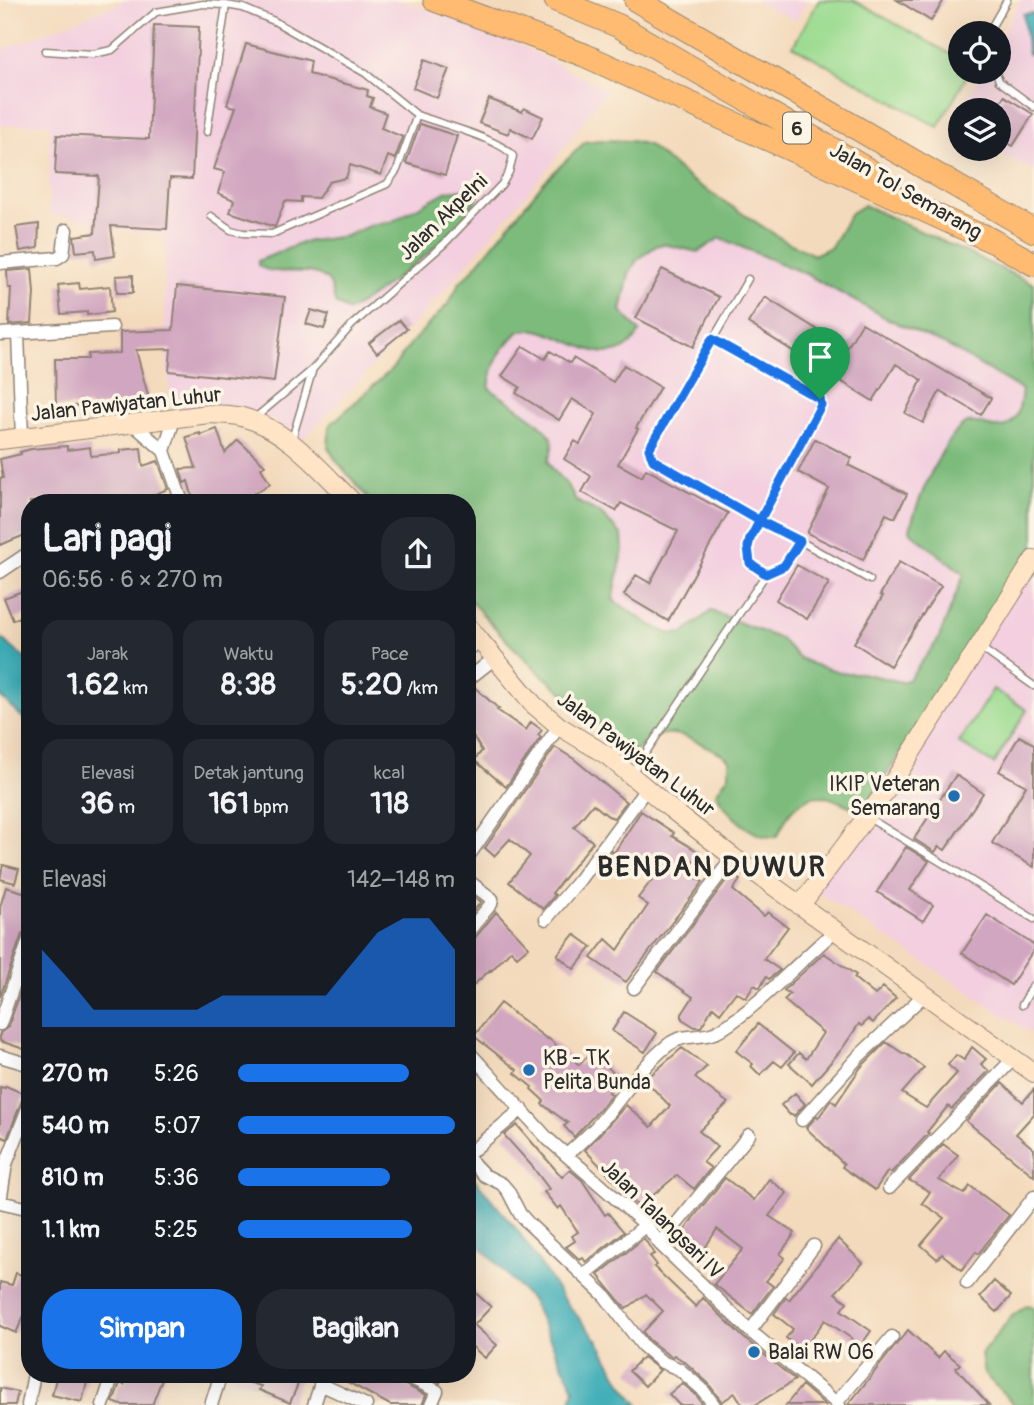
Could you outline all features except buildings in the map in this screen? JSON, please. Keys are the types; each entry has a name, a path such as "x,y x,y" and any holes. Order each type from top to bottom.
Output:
{"highway":[{"path":"435,0 584,55 994,242"},
{"name":"Jalan Tol Semarang","path":"556,0 619,26 1034,264"},
{"name":"Jalan Tol Semarang","path":"636,0 1034,231"}],"main road":[{"name":"Jalan Pawiyatan Luhur","path":"0,440 209,414 239,416 291,441 345,494"},
{"path":"800,906 894,780 1034,559"},
{"name":"Jalan Pawiyatan Luhur","path":"484,649 534,705 559,726 608,756 733,857 1034,1073"}],"street":[{"path":"0,263 57,258 63,254 66,230"},
{"path":"0,334 113,327"},
{"path":"18,334 22,438"},
{"path":"174,419 164,451 175,494"},
{"path":"133,424 164,451"},
{"path":"0,572 21,558"},
{"path":"476,845 559,726"},
{"path":"546,919 646,789"},
{"path":"634,988 733,857"},
{"path":"476,887 490,897 491,904 476,922"},
{"path":"568,1155 598,1125 669,1043 681,1036 704,1036 722,1030 753,1006 835,931"},
{"path":"0,1024 21,963"},
{"path":"802,1119 859,1056 924,995"},
{"path":"0,1056 21,1062"},
{"path":"889,1188 1014,1058"},
{"name":"Jalan Talangsari IV","path":"476,1060 548,1139 646,1225 660,1244 750,1331 830,1402"},
{"path":"476,1148 522,1109"},
{"path":"21,1126 6,1164 0,1202 21,1207"},
{"path":"660,1244 749,1135"},
{"path":"476,1166 484,1175 502,1184 528,1223 604,1296 643,1346 662,1363 679,1369 702,1389 714,1405"},
{"path":"967,1283 1034,1197"},
{"path":"584,1275 646,1225"},
{"path":"750,1331 814,1246"},
{"path":"830,1402 892,1337"},
{"path":"27,1405 32,1383"},
{"path":"103,1405 110,1383"},
{"path":"211,1405 218,1383"},
{"path":"314,1405 321,1383"},
{"path":"329,1383 366,1405"},
{"path":"424,1383 437,1391 434,1399"}],"lane":[{"path":"995,21 1007,0"},
{"name":"Jalan Akpelni","path":"45,51 93,54 112,50 156,12 203,4 243,8 274,21 354,67 417,115 481,137 509,151 513,156 509,172 502,184 445,243 352,324 312,370 251,420"},
{"path":"207,132 226,5"},
{"path":"1003,84 1034,107"},
{"path":"211,216 232,230 272,234 387,184 397,170 417,115"},
{"path":"748,279 649,449 649,455 653,460 760,521 870,580"},
{"path":"712,339 820,399 821,405 750,539 750,563 766,574"},
{"name":"Jalan Akpelni","path":"291,441 312,370"},
{"path":"631,774 766,574 784,566 800,541"},
{"path":"979,647 1034,686"},
{"path":"865,817 1034,919"},
{"path":"1022,1005 1034,984"}],"shaded area":[{"path":"127,0 396,0 497,33 606,90 551,165 446,289 303,439 273,421 241,407 172,408 165,349 165,235 92,226 91,221 85,219 49,214 50,123 0,126 0,51"},
{"path":"753,0 808,0 796,20"},
{"path":"1021,0 1034,0 1034,171 1011,159 1011,98 968,98 975,84 1011,84 1009,21"},
{"path":"720,238 806,274 886,318 946,345 1022,389 1020,411 1016,419 1001,427 976,423 927,547 964,574 938,640 908,680 901,682 861,673 844,673 812,664 798,657 788,644 667,633 613,599 623,543 600,513 576,501 571,486 551,469 548,461 553,445 552,437 489,388 492,365 519,331 536,330 602,352 621,311 629,274 637,260 663,244 691,252 705,250"},
{"name":"IKIP Veteran Semarang","path":"1034,545 1034,1035 809,886 884,781"}],"green space":[{"path":"819,0 853,0 948,53 948,84 962,84 954,98 948,98 948,109 938,127 793,46"},
{"path":"632,141 648,145 691,180 785,241 814,255 831,247 851,213 864,205 1034,284 1034,545 863,811 828,797 812,797 790,812 776,837 767,837 741,823 716,793 729,775 729,760 724,755 690,738 668,734 647,741 637,751 619,746 595,719 542,675 509,643 476,607 476,494 364,494 328,447 330,425 393,368 412,342 449,303 460,282 544,182 585,142","holes":["720,238 806,274 886,318 946,345 1022,390 1018,412 1011,423 998,427 968,423 959,429 941,454 924,488 910,530 964,574 938,640 908,680 901,682 861,673 844,673 812,664 798,657 781,639 711,611 683,633 667,633 613,600 623,550 622,535 600,513 576,501 554,471 548,461 552,440 543,427 489,388 498,356 519,331 536,330 604,353 617,352 629,345 640,332 621,311 629,274 637,260 663,244 698,252"]},
{"path":"477,188 479,192 473,206 443,239 402,274 349,311 336,304 330,284 323,276 315,273 274,271 258,265 258,261 304,242 346,236 371,225 391,222 447,191"},
{"path":"993,689 1027,710 994,764 959,743"},
{"path":"1027,1305 1034,1307 1034,1405 1015,1405 984,1374 981,1354 1011,1317"}],"water":[{"path":"1034,13 1034,53 1028,54 1023,14"},
{"path":"0,637 21,655 21,716 0,696"},
{"path":"476,1181 518,1231 564,1300 598,1341 623,1386 639,1405 570,1405 574,1389 532,1301 476,1242"}],"place":[{"name":"IKIP Veteran Semarang","path":"954,796"},
{"name":"KB - TK Pelita Bunda","path":"529,1070"},
{"name":"Balai RW 06","path":"754,1352"}],"district":[{"name":"BENDAN DUWUR","path":"712,866"}],"route":[{"path":"820,399 712,339 649,449 653,460 760,521 800,541 784,566 766,574 750,563 750,539 760,521 821,405 820,399"}]}
